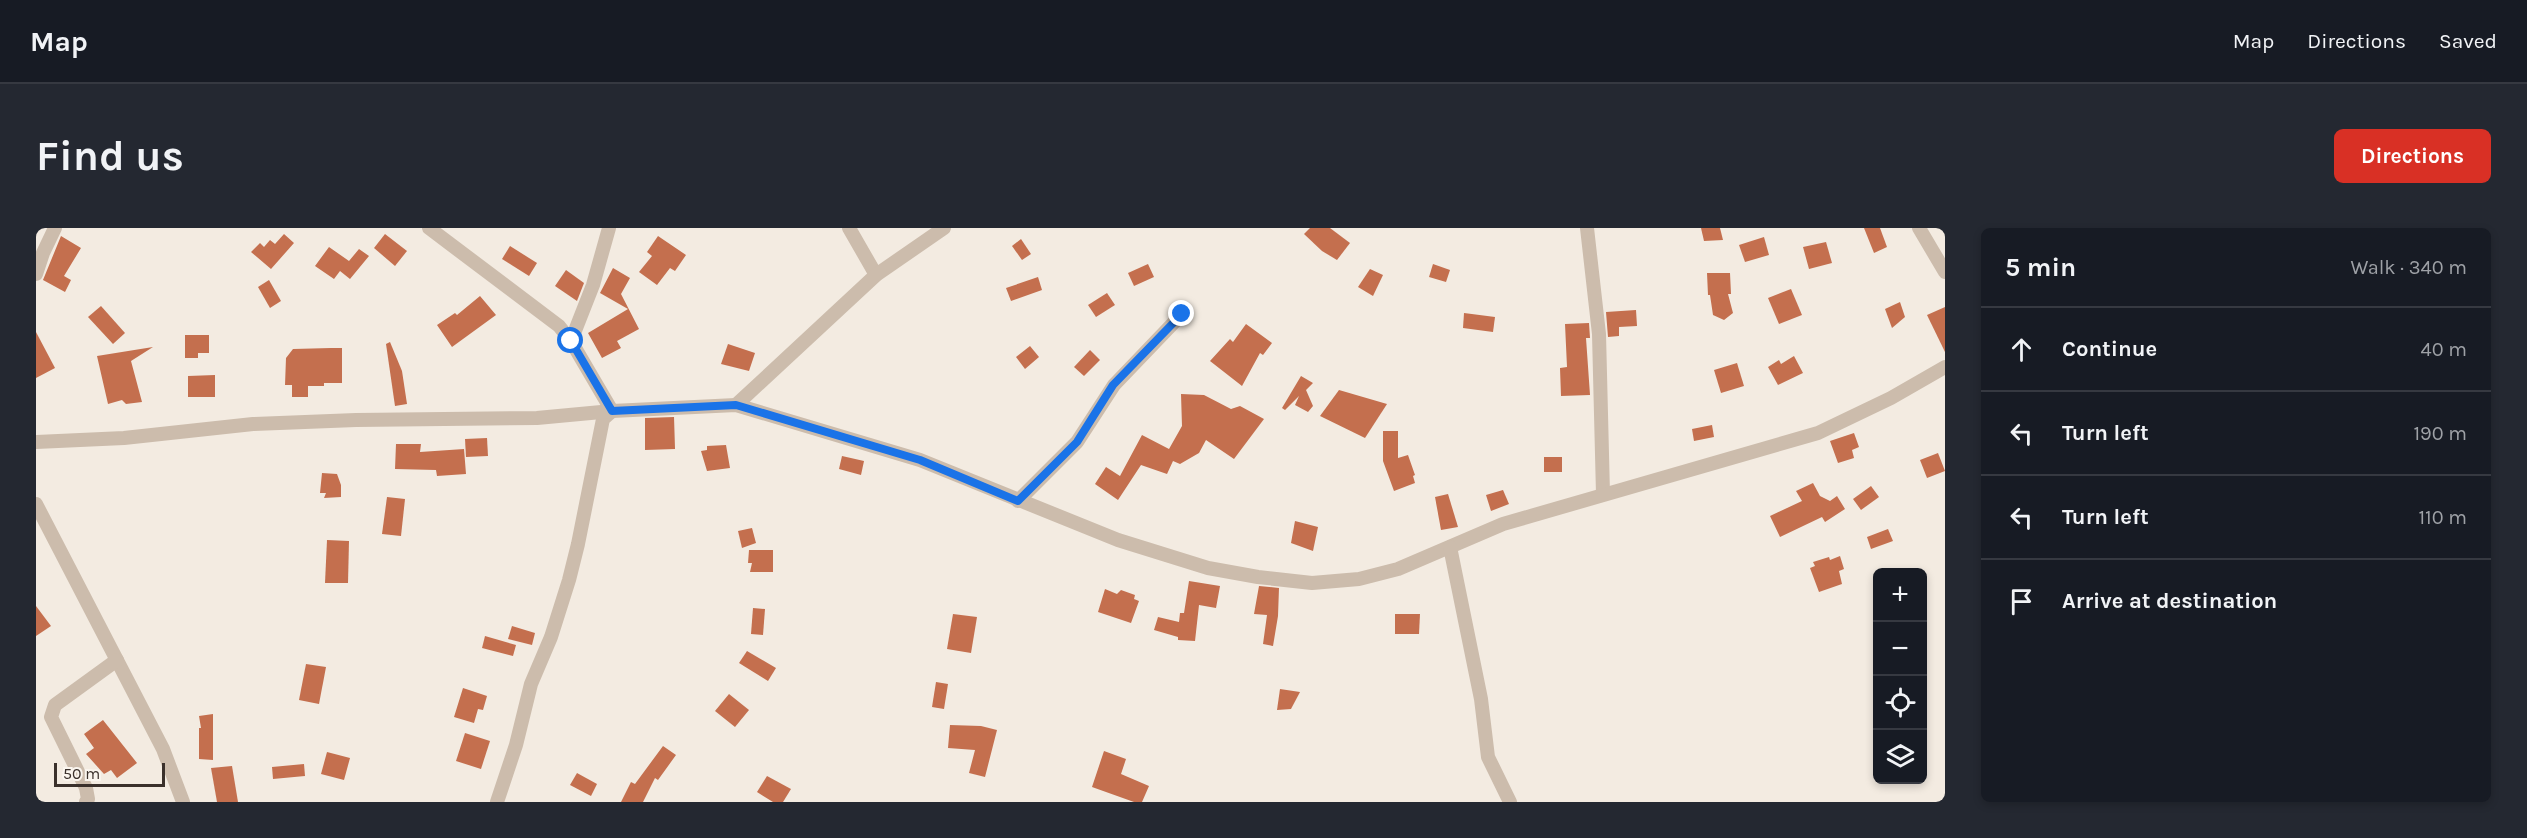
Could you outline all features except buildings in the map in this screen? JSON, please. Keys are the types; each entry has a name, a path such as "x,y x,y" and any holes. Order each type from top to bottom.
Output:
{"street":[{"path":"36,274 55,228"},
{"path":"429,228 559,326 571,341 612,411"},
{"path":"571,341 593,285 609,228"},
{"path":"849,228 876,275"},
{"path":"736,405 876,275 944,228"},
{"path":"1587,228 1599,334 1603,494"},
{"path":"1919,228 1945,272"},
{"path":"1018,501 1077,442 1113,385 1182,314"},
{"path":"36,442 124,438 253,424 356,420 537,418 612,411 736,405 920,460 1118,540 1208,568 1312,583 1359,579 1398,569 1503,524 1818,433 1891,398 1945,367"},
{"path":"497,802 516,745 531,684 551,637 569,580 603,419 612,411"},
{"path":"36,504 163,749 183,802"},
{"path":"1450,547 1481,699 1488,757 1510,802"},
{"path":"86,802 88,799 86,788 51,717 55,705 117,660"}],"route":[{"path":"571,341 612,411 707,405 736,405 759,410 920,460 1018,501 1077,442 1113,385 1182,314"}]}
